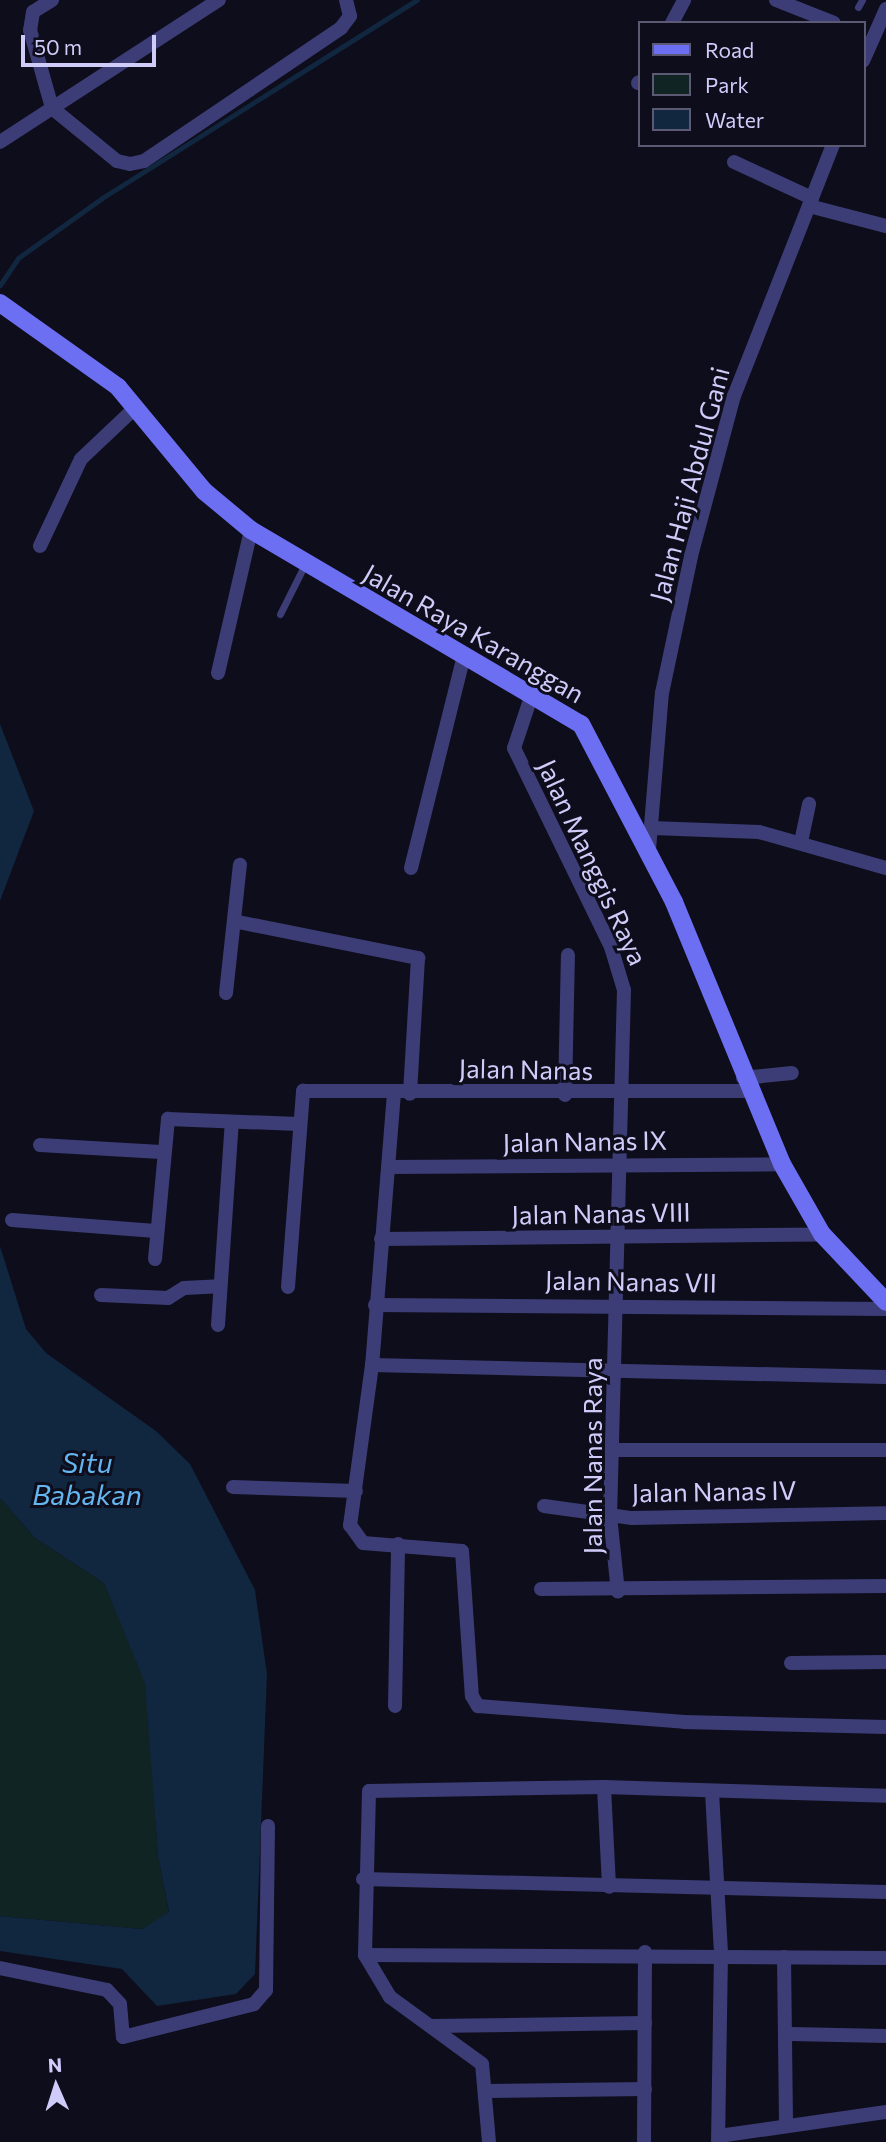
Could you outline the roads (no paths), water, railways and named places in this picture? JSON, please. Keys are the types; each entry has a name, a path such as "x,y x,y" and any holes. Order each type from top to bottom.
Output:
{"street":[{"path":"52,0 33,12 30,30 52,108 117,161 144,161 341,28 350,16 346,0"},
{"path":"0,142 219,0"},
{"path":"673,21 684,0"},
{"path":"776,0 829,21"},
{"path":"867,36 886,9"},
{"name":"Jalan Haji Abdul Gani","path":"649,850 662,693 691,556 734,396 832,147"},
{"path":"734,162 810,202 886,226"},
{"name":"Jalan Raya Karanggan","path":"6,306 88,360 136,407 204,491 251,530 303,566 463,660 531,698 569,715 588,732 649,850 782,1164 822,1234 886,1302"},
{"path":"40,546 81,459 136,407"},
{"path":"218,673 251,530"},
{"path":"411,868 463,660"},
{"name":"Jalan Manggis Raya","path":"531,698 514,748 611,947 624,990 617,1094"},
{"path":"801,842 809,804"},
{"path":"652,828 759,832 801,842 886,869"},
{"path":"226,993 238,922 240,865"},
{"path":"238,922 418,958 410,1094"},
{"path":"565,1095 568,955"},
{"name":"Jalan Nanas","path":"299,1124 303,1091 617,1094 746,1084 792,1073"},
{"path":"394,1093 372,1365 356,1490 354,1536 363,1543 457,1547 465,1556 472,1696 478,1706 684,1722 886,1727"},
{"name":"Jalan Nanas Raya","path":"617,1094 615,1238 618,1376 610,1516 618,1592 886,1586"},
{"path":"155,1259 161,1152 168,1119 299,1124 288,1287"},
{"path":"218,1325 232,1122"},
{"path":"40,1145 161,1152"},
{"name":"Jalan Nanas IX","path":"389,1167 782,1164"},
{"path":"12,1220 156,1231"},
{"name":"Jalan Nanas VIII","path":"381,1238 615,1238 822,1234"},
{"path":"101,1296 168,1298 184,1288 219,1286"},
{"name":"Jalan Nanas VII","path":"375,1305 886,1309"},
{"path":"372,1365 618,1376 886,1377"},
{"path":"612,1450 886,1450"},
{"path":"233,1487 356,1490"},
{"name":"Jalan Nanas IV","path":"544,1506 610,1516 886,1513"},
{"path":"394,1706 398,1544"},
{"path":"541,1589 618,1592"},
{"path":"791,1663 886,1662"},
{"path":"604,1787 609,1886"},
{"path":"489,2142 489,2091 476,2058 390,1997 365,1955 363,1879 369,1791 604,1787 886,1796"},
{"path":"712,1792 713,1890 721,1953 718,2139 786,2125 886,2112"},
{"path":"0,1968 107,1990 120,2004 122,2037 254,2004 266,1990 268,1826"},
{"path":"363,1879 713,1890 886,1892"},
{"path":"365,1955 645,1952 886,1958"},
{"path":"645,1952 645,2142"},
{"path":"784,1957 790,2034 786,2125"},
{"path":"431,2026 645,2024"},
{"path":"790,2034 886,2036"},
{"path":"489,2091 645,2090"}],"lane":[{"path":"280,614 303,566"}],"water":[{"path":"0,724 34,811 0,901"},
{"name":"Situ Babakan","path":"0,1246 26,1329 46,1353 156,1431 190,1464 255,1590 267,1674 255,1974 236,1994 157,2006 122,1969 0,1951 0,1916 142,1929 169,1912 158,1856 145,1683 104,1583 35,1538 0,1498"}],"waterway":[{"path":"0,285 18,258 102,198 417,0"}]}
